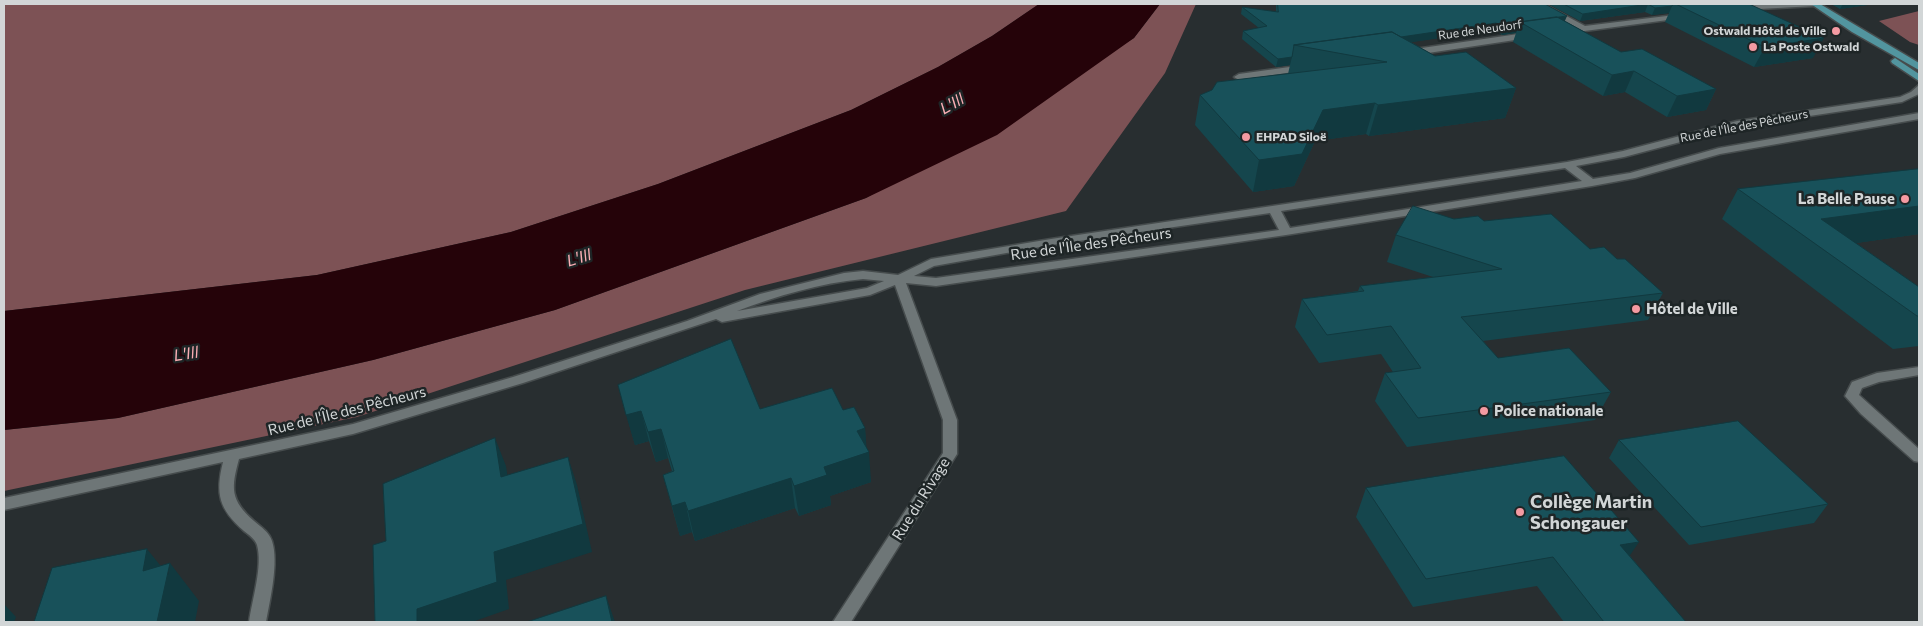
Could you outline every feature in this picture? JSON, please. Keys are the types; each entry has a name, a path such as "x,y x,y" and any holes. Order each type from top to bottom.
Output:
{"main road":[{"path":"1815,4 1855,30 1919,66"},
{"path":"1855,30 1919,78"}],"street":[{"path":"1538,4 1583,28"},
{"path":"1735,9 1815,4"},
{"path":"1554,32 1688,15"},
{"name":"Rue de Neudorf","path":"1396,55 1544,34"},
{"path":"1239,77 1317,66"},
{"name":"Rue de l'Île des Pêcheurs","path":"691,324 870,291 899,280 931,263 1051,242 1568,165 1624,154 1737,124 1902,99 1914,94 1919,88"},
{"path":"1902,99 1919,99"},
{"name":"Rue de l'Île des Pêcheurs","path":"4,504 353,429 420,410 691,324 764,297 844,277 863,275 899,280 936,282 1286,232 1592,183 1645,173 1719,151 1919,116"},
{"name":"Rue de l'Île des Pêcheurs","path":"1878,124 1919,124"},
{"path":"1568,165 1592,183"},
{"path":"1274,209 1286,232"},
{"name":"Rue du Rivage","path":"842,622 950,454 950,420 899,280"},
{"path":"1919,371 1866,381 1857,385 1852,396 1866,411 1919,457"},
{"path":"232,456 224,490 226,500 232,509 263,541 266,552 258,622"}],"shaded area":[{"path":"4,4 1039,4 992,36 938,67 851,110 658,184 511,232 317,275 4,311"},
{"path":"1160,4 1196,4 1165,73 1066,211 745,290 357,417 4,491 4,430 118,418 373,360 555,310 866,198 1134,38"},
{"path":"1919,11 1919,45 1910,42 1879,21"}],"water":[{"name":"L'Ill","path":"1039,4 1160,4 1134,38 997,135 866,198 555,310 373,360 118,418 4,430 4,311 317,275 511,232 658,184 851,110 938,67 992,36"}],"building":[{"path":"1278,4 1545,4 1567,16 1520,22 1519,26 1504,28 1496,23 1401,37 1392,32 1294,45 1292,57 1278,59 1243,31 1267,26 1242,7 1278,12"},
{"path":"1564,4 1648,4 1583,14"},
{"path":"1648,4 1673,4 1672,6 1655,8"},
{"path":"1676,4 1749,4 1824,38 1765,47"},
{"path":"1557,17 1621,52 1642,49 1716,89 1677,96 1634,71 1612,75 1520,22"},
{"path":"1392,32 1435,56 1466,52 1516,88 1323,110 1302,154 1259,160 1200,95 1212,90 1217,82 1387,62 1294,45"},
{"path":"1919,169 1919,206 1821,219 1919,287 1919,316 1738,189"},
{"path":"1413,206 1454,219 1478,216 1484,221 1551,214 1590,249 1604,247 1617,259 1625,259 1663,293 1461,317 1498,358 1569,348 1611,392 1418,418 1385,373 1421,368 1391,326 1327,335 1302,299 1364,291 1360,286 1502,269 1396,235"},
{"path":"731,339 760,409 832,388 843,410 854,407 865,428 857,431 869,452 824,467 827,475 794,486 791,478 688,511 685,502 672,506 663,475 674,471 661,429 648,432 641,411 626,415 618,385"},
{"path":"1738,421 1828,504 1701,527 1619,440"},
{"path":"495,438 501,477 568,457 583,524 494,552 497,582 417,609 417,622 375,622 373,545 386,541 383,484"},
{"path":"1564,456 1639,542 1620,545 1686,622 1604,622 1553,557 1426,579 1366,488"},
{"path":"147,549 143,571 170,563 157,622 34,622 52,568"},
{"path":"606,596 612,622 527,622"}],"place":[{"name":"Ostwald Hôtel de Ville","path":"1836,31"},
{"name":"La Poste Ostwald","path":"1753,47"},
{"name":"EHPAD Siloë","path":"1246,137"},
{"name":"La Belle Pause","path":"1905,199"},
{"name":"Hôtel de Ville","path":"1636,309"},
{"name":"Police nationale","path":"1484,411"},
{"name":"Collège Martin Schongauer","path":"1520,512"}]}
